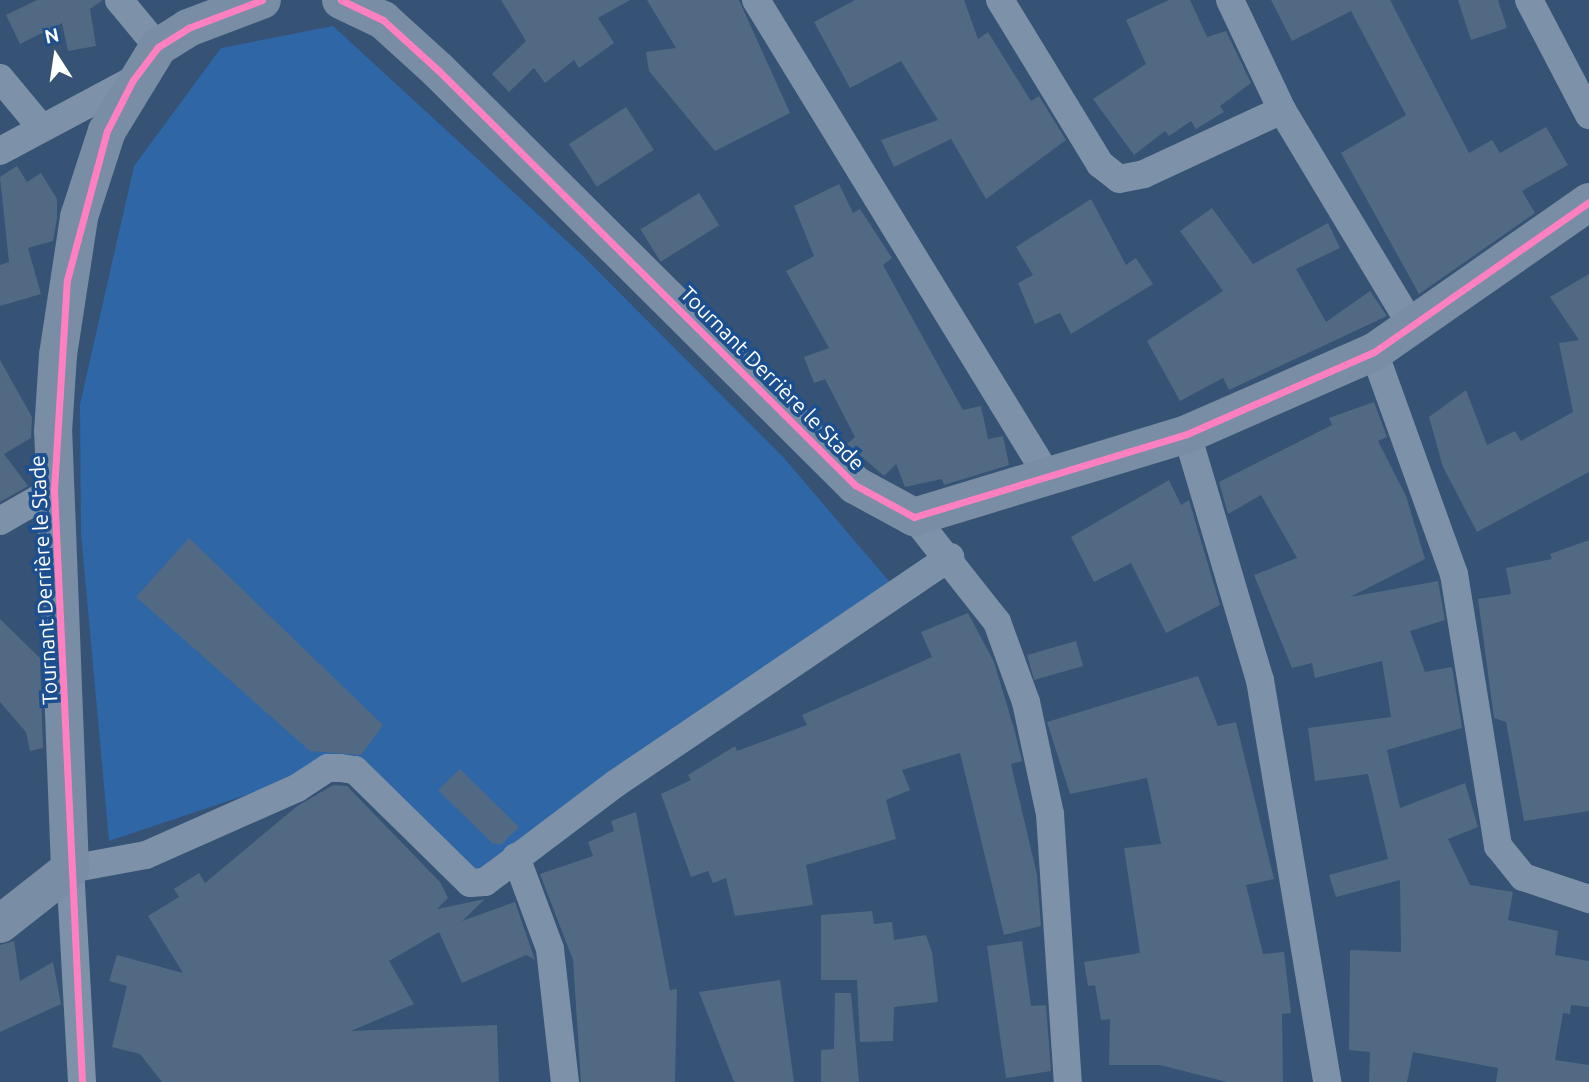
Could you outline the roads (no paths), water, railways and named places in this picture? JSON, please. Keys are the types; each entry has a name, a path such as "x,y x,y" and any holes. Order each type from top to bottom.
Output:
{"street":[{"path":"119,0 158,47"},
{"name":"Tournant Derrière le Stade","path":"70,869 54,490 67,280 107,131 133,80 158,47 188,28 262,0"},
{"name":"Tournant Derrière le Stade","path":"341,0 383,19 447,78 855,485 914,517"},
{"path":"756,0 1050,480"},
{"path":"1000,0 1100,163 1119,179 1144,174 1282,110"},
{"path":"1230,0 1282,110 1413,328"},
{"path":"1529,0 1589,115"},
{"path":"0,78 40,127"},
{"path":"0,150 133,80"},
{"path":"1068,1082 1050,814 1026,702 997,622 950,557 914,517 1050,480 1188,434 1374,352 1413,328 1589,202"},
{"path":"1374,352 1454,574 1498,846 1523,877 1589,899"},
{"path":"1188,434 1261,680 1327,1082"},
{"path":"0,521 54,490"},
{"path":"0,924 70,869 146,855 297,788 328,768 355,770 470,883 485,882 516,857 950,557"},
{"path":"516,857 550,949 565,1082"},
{"path":"70,869 82,1082"}]}
